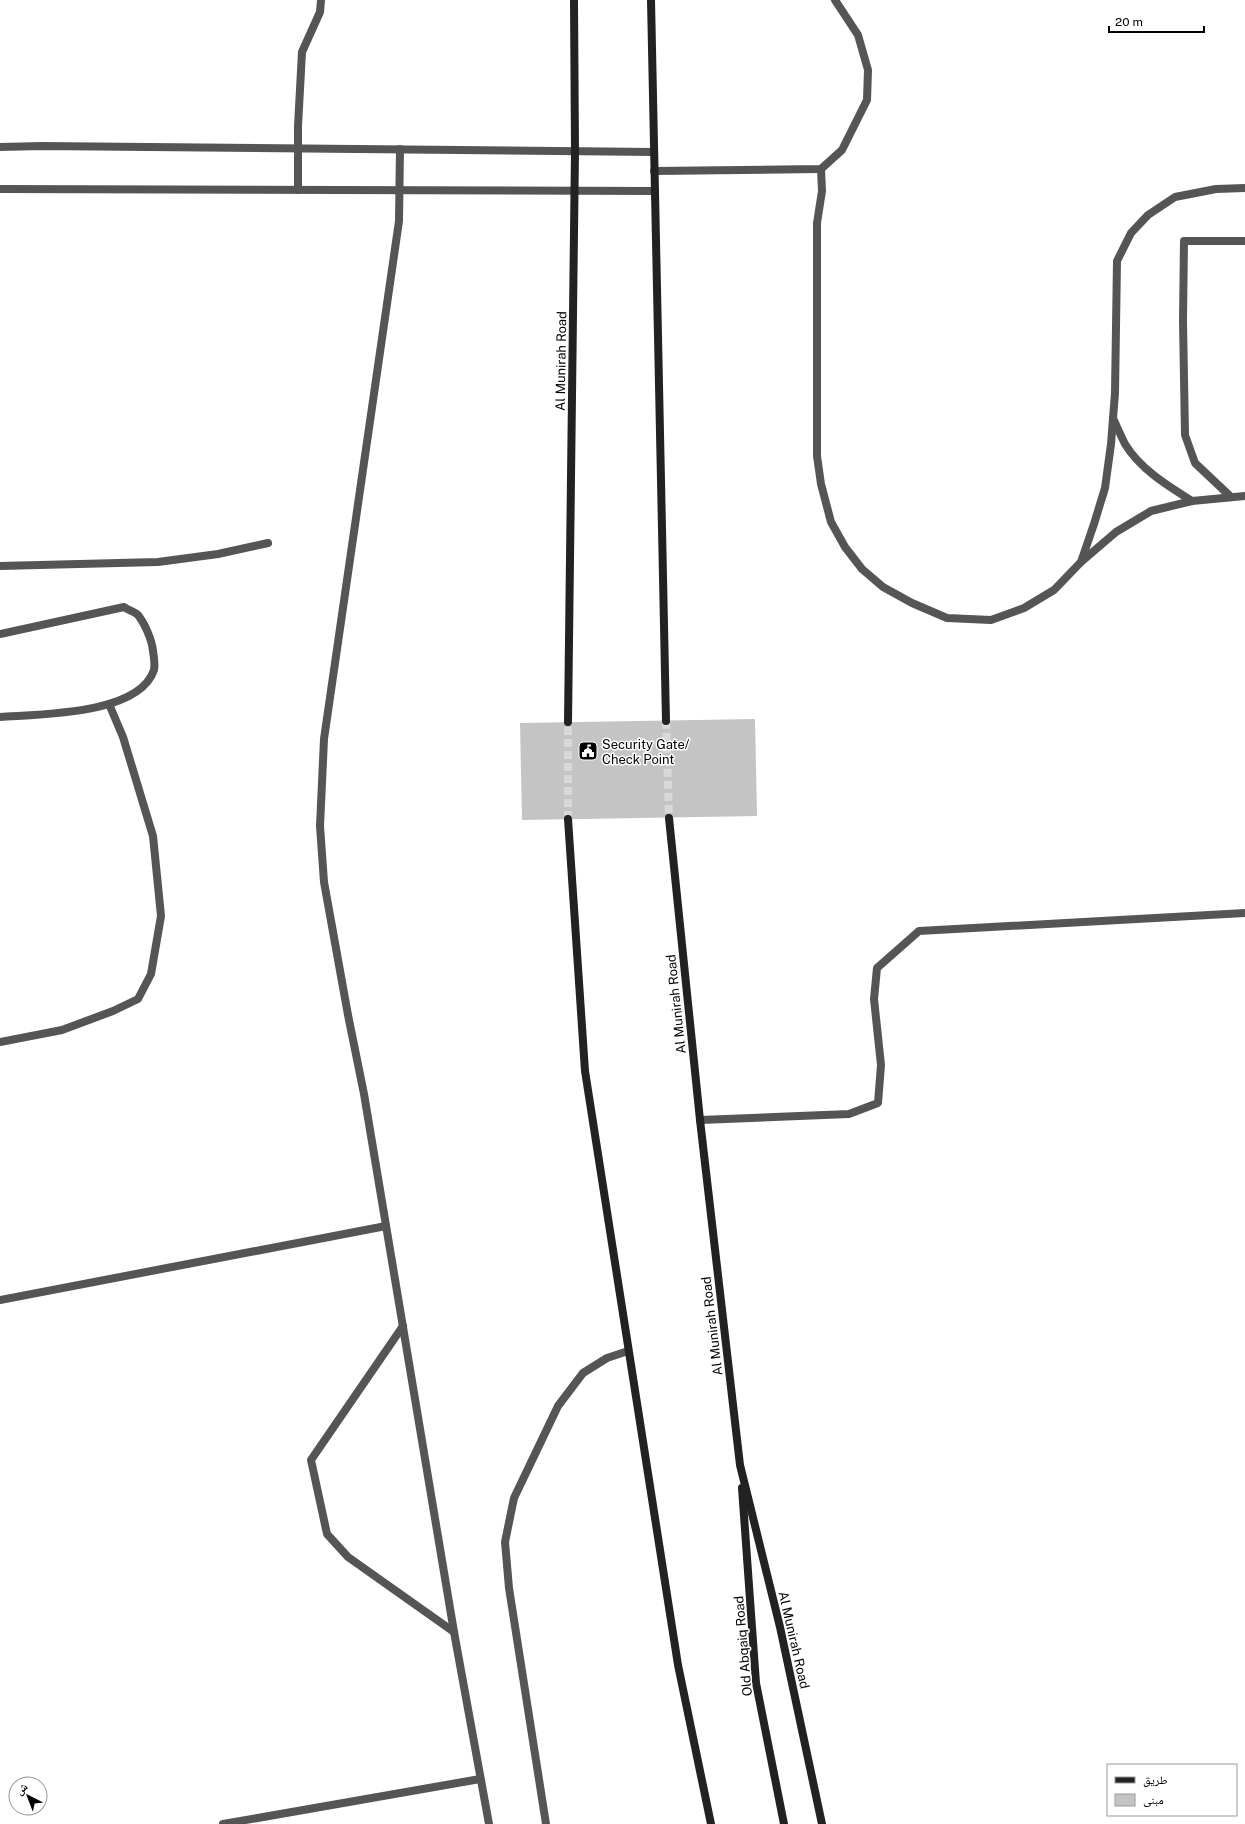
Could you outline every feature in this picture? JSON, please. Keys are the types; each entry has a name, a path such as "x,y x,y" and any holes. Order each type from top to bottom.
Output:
{"main road":[{"name":"Al Munirah Road","path":"568,722 575,151 574,0"},
{"path":"651,0 666,721"},
{"name":"Al Munirah Road","path":"669,818 700,1120 740,1465 780,1627 822,1824"},
{"path":"568,819 585,1071 678,1665 711,1824"},
{"name":"Old Abqaiq Road","path":"740,1465 756,1683 784,1824"}],"lane":[{"path":"298,190 298,148 302,52 320,12 321,0"},
{"path":"654,171 821,169 842,150 867,100 868,70 858,35 835,0"},
{"path":"0,147 49,146 654,152"},
{"path":"400,149 398,221 324,739 320,826 324,882 364,1094 454,1632 488,1824"},
{"path":"821,169 822,191 817,223 817,456 821,484 831,522 845,547 862,569 883,587 912,603 946,618 991,620 1024,608 1054,590 1081,562 1116,532 1151,511 1192,501 1238,497 1245,489"},
{"path":"1081,562 1105,488 1115,393 1117,261 1131,234 1148,215 1175,197 1216,189 1245,188"},
{"path":"0,189 655,192"},
{"path":"1238,497 1195,463 1185,435 1183,321 1184,241 1245,241"},
{"path":"1113,417 1126,445 1138,460 1157,478 1192,501"},
{"path":"0,566 158,562 218,554 268,543"},
{"path":"0,634 124,607 137,614 147,630 153,649 154,669 147,683 130,696 94,709 0,717"},
{"path":"0,1042 62,1030 113,1011 138,999 151,974 161,916 153,836 123,738 109,704"},
{"path":"700,1120 849,1114 878,1103 881,1065 874,999 876,968 919,931 1245,913"},
{"path":"0,1300 386,1226"},
{"path":"403,1326 311,1460 327,1534 348,1557 454,1632"},
{"path":"546,1824 509,1588 505,1542 514,1498 558,1406 583,1373 607,1358 628,1351"},
{"path":"223,1824 480,1779"}],"building":[{"path":"755,719 757,816 522,820 520,723"}],"tunnel":[{"path":"666,721 669,818"},
{"path":"568,722 568,819"}],"place":[{"name":"Security Gate/ Check Point","path":"588,751"}]}
